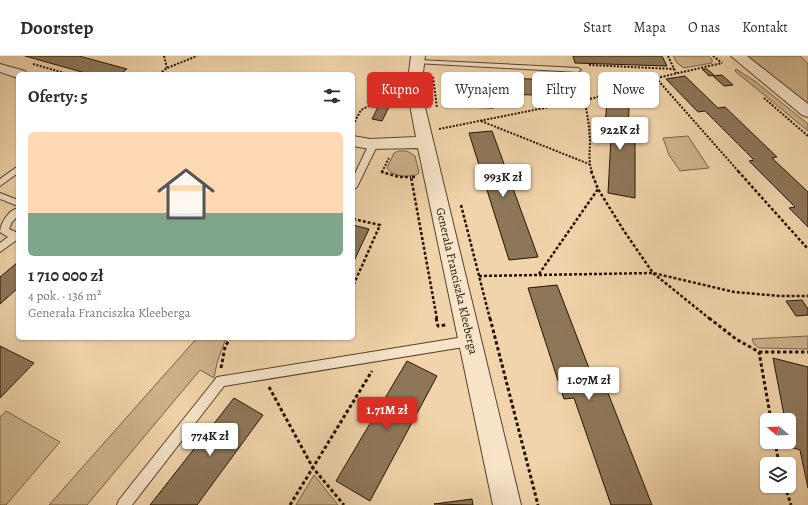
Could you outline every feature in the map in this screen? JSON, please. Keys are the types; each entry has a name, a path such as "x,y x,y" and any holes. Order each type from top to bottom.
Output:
{"street":[{"path":"738,56 808,112"},
{"name":"Generała Franciszka Kleeberga","path":"423,61 414,89 433,132 470,341 507,505"},
{"path":"0,68 16,73"},
{"path":"355,141 373,144 433,132"}],"lane":[{"path":"423,61 578,72"},
{"path":"355,183 373,144"},
{"path":"0,183 16,171"},
{"path":"0,196 16,201"},
{"path":"16,213 8,220 4,231 16,236"},
{"path":"0,248 16,236"},
{"path":"124,505 221,381 470,341"}],"path":[{"path":"164,56 167,68"},
{"path":"162,72 167,68 197,56"},
{"path":"668,56 676,73"},
{"path":"423,61 437,114"},
{"path":"659,77 722,63"},
{"path":"588,65 674,69"},
{"path":"659,81 808,249"},
{"path":"355,121 361,110 367,107"},
{"path":"433,132 545,108"},
{"path":"586,108 590,140 589,164 598,189 624,231 653,273 736,339 759,352 808,352"},
{"path":"481,121 589,164"},
{"path":"390,156 382,172 398,177 411,177"},
{"path":"539,274 598,189"},
{"path":"460,203 538,505"},
{"path":"355,219 380,225 355,281"},
{"path":"479,276 653,273 734,292 780,296 808,296"},
{"path":"221,381 221,363 229,340"},
{"path":"759,352 770,413"},
{"path":"290,505 372,373 373,356"},
{"path":"262,375 313,468 344,505"},
{"path":"787,493 791,505"}],"shaded area":[{"path":"673,56 708,56 712,59 712,63 684,68 677,63"},
{"path":"745,56 800,56 808,64 808,106"},
{"path":"736,69 756,82 808,124 808,131 735,71"},
{"path":"688,136 709,168 680,171 669,155 663,138"},
{"path":"398,151 407,151 415,156 419,172 418,174 401,176 393,173 387,168 394,153"},
{"path":"808,336 808,349 759,348 754,344 752,339"},
{"path":"195,340 225,340 217,363 214,378 200,370 87,505 49,505"},
{"path":"6,411 60,442 6,505 0,505 0,417"},
{"path":"314,475 338,505 296,505"}],"building":[{"path":"25,56 79,56 127,69 123,72 82,72"},
{"path":"573,56 662,56 667,66 575,63"},
{"path":"702,69 707,69 714,75 709,76"},
{"path":"722,75 733,85 724,86 713,76"},
{"path":"685,76 718,108 725,107 777,157 772,158 808,192 808,227 789,208 795,207 749,161 754,160 705,111 698,112 666,79"},
{"path":"524,79 532,79 532,95 524,95"},
{"path":"378,108 388,108 382,121 372,119"},
{"path":"606,108 629,108 628,141 635,142 635,198 608,193 611,138 604,137"},
{"path":"492,131 538,257 509,260 469,133"},
{"path":"355,226 369,229 355,259"},
{"path":"16,264 16,290 0,304 0,277"},
{"path":"557,285 597,389 606,388 652,505 611,505 574,398 564,399 528,288"},
{"path":"802,300 808,309 808,315 796,316 786,301"},
{"path":"0,346 34,363 0,398"},
{"path":"773,358 808,367 808,488 800,450 796,449 796,413 784,413"},
{"path":"407,361 437,376 370,501 336,481"},
{"path":"234,398 263,415 197,505 150,505"},
{"path":"472,499 473,505 434,504"}]}
